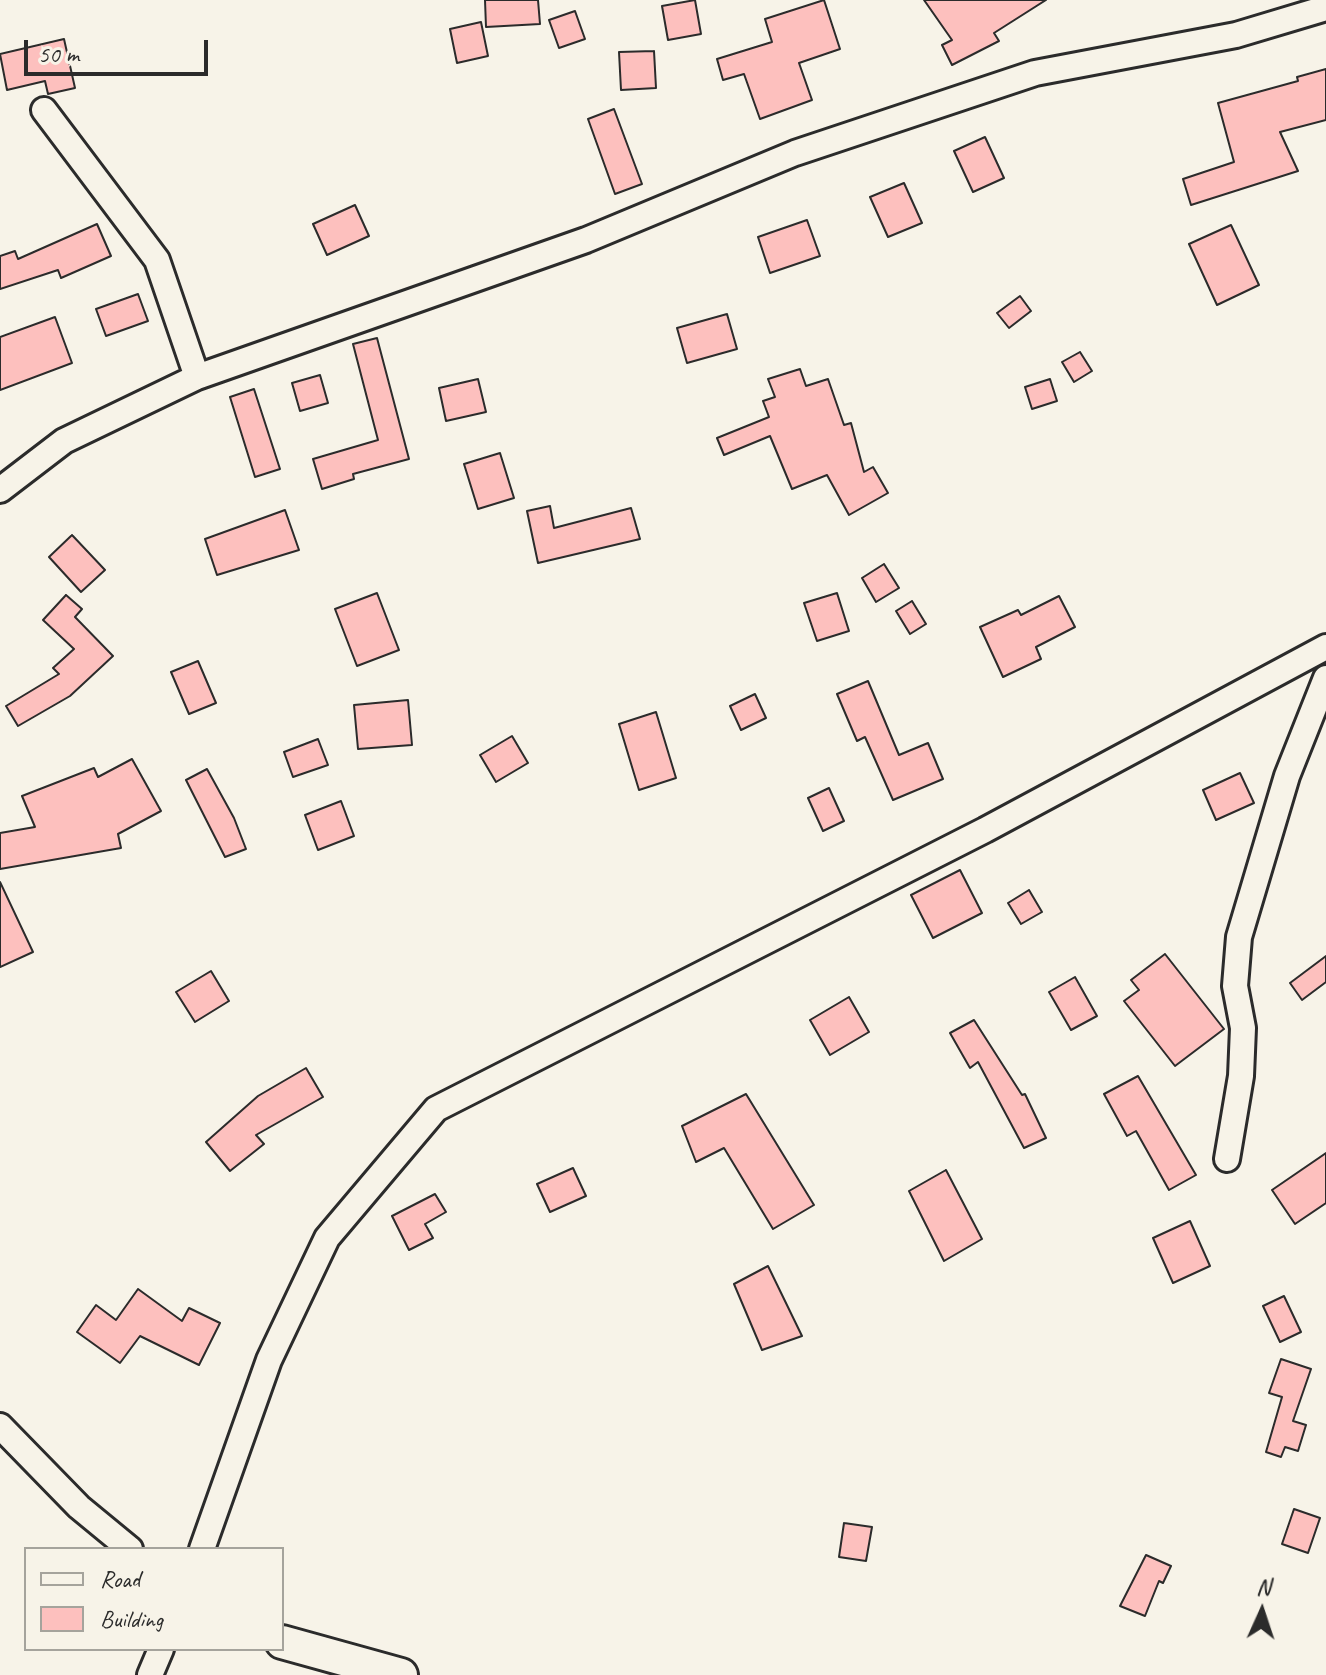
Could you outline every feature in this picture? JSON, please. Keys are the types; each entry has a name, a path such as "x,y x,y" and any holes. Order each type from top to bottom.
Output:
{"street":[{"path":"0,490 64,441 197,377 586,240 795,153 1035,73 1236,35 1326,8"},
{"path":"44,110 157,260 197,377"},
{"path":"203,1547 269,1360 327,1238 436,1109 985,830 1326,647"},
{"path":"1227,1159 1241,1076 1243,1028 1235,986 1239,937 1287,776 1326,678"},
{"path":"0,1426 48,1477 128,1547"},
{"path":"284,1643 401,1675"},
{"path":"150,1675 160,1651"}],"building":[{"path":"485,0 538,0 540,24 486,27"},
{"path":"695,0 701,34 668,40 662,6"},
{"path":"824,0 840,49 799,63 812,100 760,119 744,74 723,80 717,59 772,42 765,19"},
{"path":"924,0 1046,0 994,33 999,41 952,65 942,45 952,40"},
{"path":"575,11 585,39 559,48 549,20"},
{"path":"481,22 488,56 457,63 450,29"},
{"path":"64,39 75,88 48,94 45,81 7,90 0,54"},
{"path":"654,51 656,88 621,90 619,52"},
{"path":"1326,69 1326,120 1280,132 1298,171 1191,205 1183,179 1234,162 1218,103 1298,81 1297,77"},
{"path":"614,109 642,184 615,194 588,119"},
{"path":"985,137 1004,178 973,192 954,151"},
{"path":"904,183 922,223 888,237 870,197"},
{"path":"355,205 369,236 327,255 313,224"},
{"path":"807,220 820,256 770,273 758,237"},
{"path":"97,224 111,256 61,278 58,270 0,289 0,256 15,251 18,259"},
{"path":"1231,225 1259,285 1217,305 1189,244"},
{"path":"138,294 148,321 106,336 96,309"},
{"path":"1020,296 1031,311 1009,328 997,313"},
{"path":"727,314 737,349 687,363 677,328"},
{"path":"55,317 72,363 0,390 0,337"},
{"path":"377,338 409,459 353,474 354,479 322,489 313,459 378,440 353,344"},
{"path":"1080,352 1092,371 1074,382 1062,362"},
{"path":"800,369 806,386 828,379 844,425 851,423 864,472 873,467 888,493 849,515 827,475 792,489 770,436 724,455 717,438 769,417 763,401 775,397 768,379"},
{"path":"320,375 328,403 300,411 292,383"},
{"path":"478,379 486,412 446,421 439,388"},
{"path":"1050,379 1057,401 1032,409 1025,387"},
{"path":"254,389 280,469 255,477 230,397"},
{"path":"500,453 514,498 478,509 464,464"},
{"path":"550,506 554,528 631,508 640,539 538,563 527,511"},
{"path":"285,510 299,550 217,575 205,539"},
{"path":"72,535 105,570 81,592 49,557"},
{"path":"884,564 899,588 876,602 862,578"},
{"path":"377,593 399,650 357,666 335,609"},
{"path":"837,593 849,631 817,641 804,603"},
{"path":"66,595 82,609 75,617 113,656 70,696 18,726 6,706 59,674 53,668 74,649 43,620"},
{"path":"1059,596 1075,627 1036,647 1041,659 1003,677 980,627 1018,610 1021,615"},
{"path":"912,601 926,624 910,634 896,611"},
{"path":"198,661 216,703 189,714 171,672"},
{"path":"868,681 899,755 928,743 943,779 893,800 865,737 857,741 837,694"},
{"path":"755,694 766,718 741,730 730,706"},
{"path":"408,700 412,745 358,749 354,705"},
{"path":"656,712 676,778 639,790 619,724"},
{"path":"512,736 528,763 496,782 480,755"},
{"path":"318,739 328,765 293,777 284,752"},
{"path":"132,759 161,811 118,834 121,848 0,869 0,833 35,827 22,796 94,768 98,777"},
{"path":"207,769 234,818 246,849 225,857 186,780"},
{"path":"1240,773 1254,803 1216,820 1203,790"},
{"path":"829,788 844,821 823,831 808,798"},
{"path":"341,801 354,836 318,850 305,815"},
{"path":"960,870 982,913 933,938 911,895"},
{"path":"0,882 33,952 0,967"},
{"path":"1029,890 1042,912 1021,924 1008,903"},
{"path":"1165,954 1224,1029 1175,1066 1124,1001 1139,990 1131,980"},
{"path":"1326,956 1326,982 1302,1000 1290,983"},
{"path":"211,971 229,1001 195,1022 176,992"},
{"path":"1075,977 1097,1016 1071,1030 1049,992"},
{"path":"849,997 869,1032 830,1055 810,1020"},
{"path":"974,1020 1022,1095 1025,1094 1046,1138 1024,1148 978,1062 970,1068 950,1033"},
{"path":"306,1068 323,1097 256,1135 264,1144 230,1171 206,1142 258,1096"},
{"path":"1138,1076 1196,1175 1169,1190 1136,1131 1127,1136 1104,1094"},
{"path":"746,1094 814,1205 773,1229 724,1148 696,1162 682,1126"},
{"path":"1326,1153 1326,1203 1295,1224 1272,1190"},
{"path":"573,1168 586,1196 550,1212 537,1184"},
{"path":"946,1170 982,1239 944,1261 909,1191"},
{"path":"435,1194 446,1212 425,1224 433,1238 409,1250 392,1216"},
{"path":"1190,1221 1210,1266 1173,1283 1153,1238"},
{"path":"768,1266 802,1336 762,1350 734,1284"},
{"path":"138,1289 182,1321 189,1308 220,1323 199,1365 140,1336 120,1363 77,1332 96,1305 116,1320"},
{"path":"1284,1296 1301,1332 1280,1342 1263,1306"},
{"path":"1281,1359 1311,1369 1293,1421 1306,1425 1298,1451 1285,1447 1281,1457 1266,1452 1282,1397 1269,1393"},
{"path":"1294,1509 1320,1518 1308,1553 1282,1544"},
{"path":"844,1523 872,1527 866,1561 839,1557"},
{"path":"1146,1555 1171,1566 1163,1583 1159,1581 1145,1616 1120,1606"}]}
